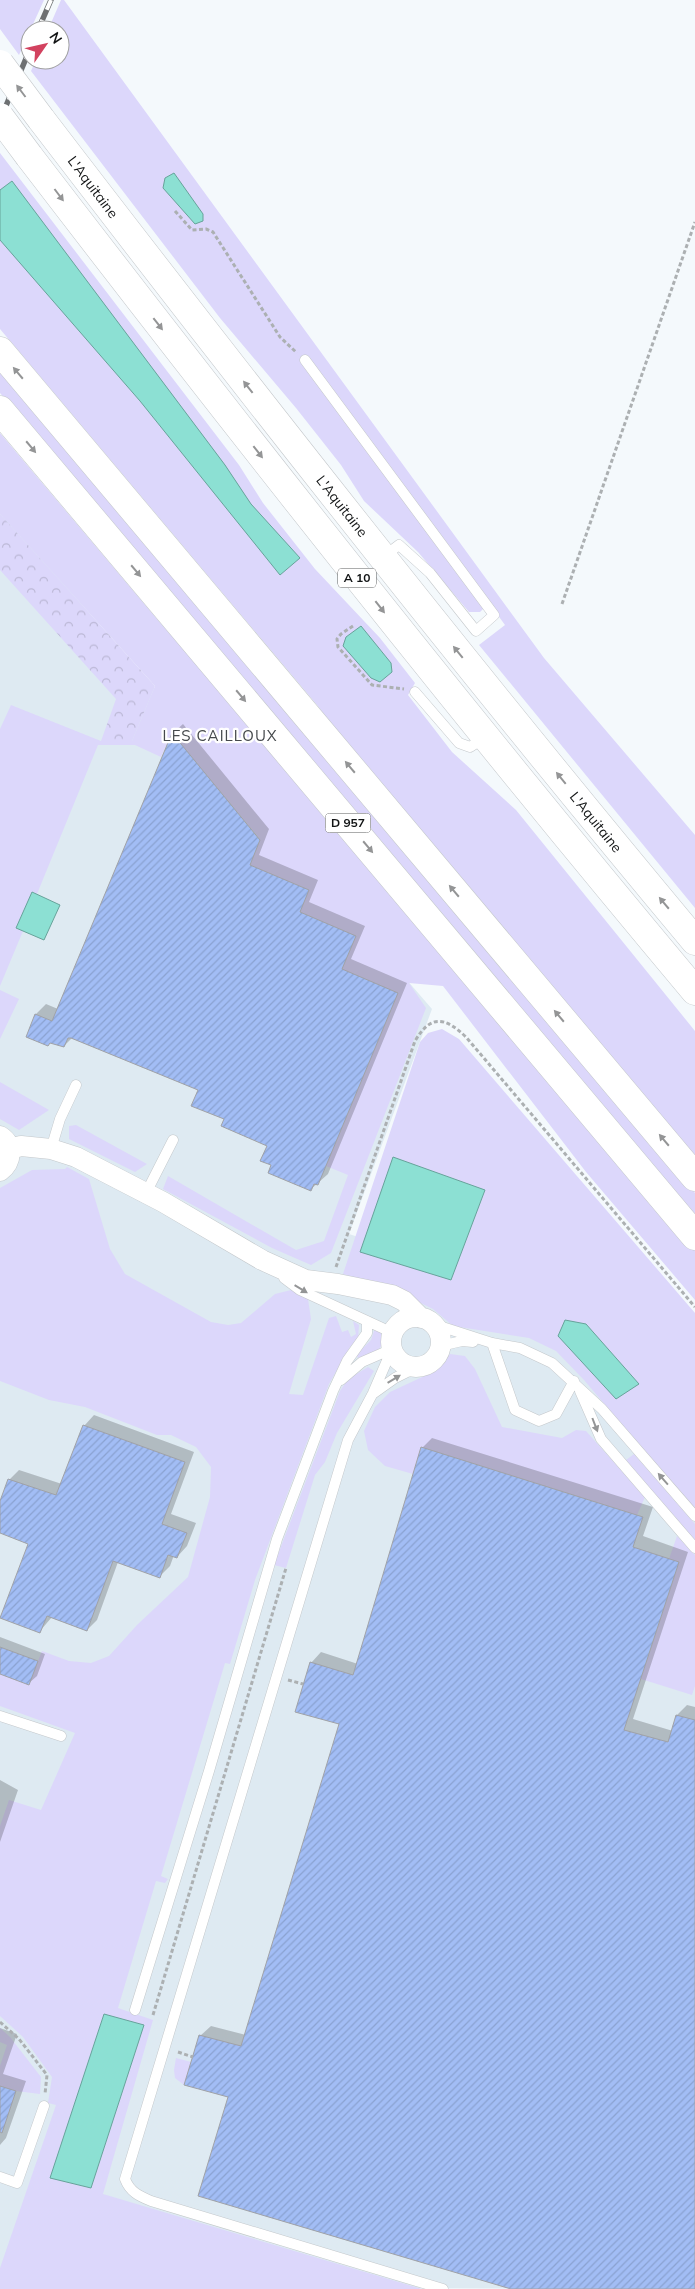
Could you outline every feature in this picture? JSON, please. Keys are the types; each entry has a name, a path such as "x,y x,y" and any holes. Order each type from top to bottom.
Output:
{"main road":[{"name":"L'Aquitaine","path":"0,64 186,308 383,558 695,941"},
{"name":"A 10","path":"0,118 239,429 485,737 695,991"},
{"name":"D 957","path":"0,351 695,1178"},
{"name":"D 957","path":"0,410 695,1236"}],"street":[{"path":"0,1171 8,1162 5,1142 21,1146 51,1149 76,1157 146,1194 262,1260 306,1280 392,1295 404,1301 439,1334 440,1346 432,1360 417,1367 402,1362 390,1305 378,1293"},
{"path":"395,1335 406,1319 427,1321"}],"lane":[{"path":"305,360 494,615 476,631 430,573 399,545 383,558"},
{"path":"415,692 459,743 470,747 485,737"},
{"path":"51,1149 60,1119 76,1085"},
{"path":"146,1194 173,1140"},
{"path":"262,1260 300,1290 395,1335"},
{"path":"135,2010 209,1771 277,1539 333,1392 347,1361 367,1333 368,1321"},
{"path":"427,1321 492,1343"},
{"path":"333,1392 351,1370 395,1335"},
{"path":"395,1335 373,1394 348,1440 126,2178 128,2186 136,2194 152,2201 443,2289"},
{"path":"440,1346 462,1341 492,1343 520,1348 552,1362 574,1381 612,1420 695,1516"},
{"path":"492,1343 515,1410 539,1421 556,1414 574,1381"},
{"path":"373,1394 396,1378 417,1367"},
{"path":"574,1381 584,1398 601,1440 695,1548"},
{"path":"0,1716 61,1736"},
{"path":"0,2177 18,2183 44,2106"}],"path":[{"path":"175,210 192,230 206,229 213,232 280,337 305,360"},
{"path":"562,604 695,222"},
{"path":"353,626 337,639 338,647 372,685 415,692"},
{"path":"331,1283 415,1041 428,1024 442,1021 456,1027 466,1037 695,1307"},
{"path":"153,2015 286,1568"},
{"path":"287,1680 303,1684"},
{"path":"0,2022 19,2039 47,2075 44,2106"},
{"path":"180,2046 178,2053 193,2057"}],"shaded area":[{"path":"174,173 203,214 203,221 195,224 163,188 165,178"},
{"path":"12,181 225,465 251,504 300,558 280,575 140,401 0,240 0,190"},
{"path":"0,510 432,1009 349,1234 469,1273 695,1463 695,2289 0,2287"},
{"path":"361,626 391,663 392,672 380,682 371,678 343,646 346,637"},
{"path":"32,892 60,905 44,940 16,928"},
{"path":"393,1157 485,1190 451,1280 360,1252"},
{"path":"565,1320 586,1324 639,1384 616,1399 558,1336"},
{"path":"104,2014 144,2025 91,2188 50,2178"}],"green space":[{"path":"0,0 44,0 35,20 20,20 19,55 0,29"},
{"path":"61,0 64,0 544,658 695,835 695,908 479,645 505,625 489,603 480,612 469,612 418,552 364,501 341,465 220,318 31,71 70,70 70,20 52,20"},
{"path":"0,153 239,465 263,503 315,569 380,638 415,683 408,695 452,752 516,810 695,1031 695,1164 369,774 317,705 0,329"},
{"path":"0,369 695,1193 695,1220 0,393"},
{"path":"0,433 163,626 346,834 549,1080 695,1251 695,1300 586,1172 443,986 409,983 426,1008 331,1253 311,1265 272,1248 163,1189 168,1176 296,1250 324,1241 348,1175 326,1166 342,969 355,936 300,912 250,865 260,839 172,733 161,757 135,745 98,745 37,894 32,892 17,928 23,931 0,986 0,729 11,705 101,741 132,741 155,686 0,514"},
{"path":"0,514 155,686 132,741 101,741 116,699 0,570"},
{"path":"0,990 19,999 0,1039"},
{"path":"442,1029 459,1039 695,1313 695,1511 584,1380 556,1351 529,1338 453,1326 433,1309 396,1291 343,1274 420,1042 428,1033"},
{"path":"0,1082 49,1110 19,1130 0,1119"},
{"path":"76,1125 147,1164 135,1172 69,1139 69,1126"},
{"path":"67,1167 89,1179 110,1249 125,1274 211,1322 228,1325 241,1323 275,1294 291,1290 308,1299 311,1319 289,1394 303,1395 329,1318 336,1316 342,1332 348,1330 351,1337 356,1334 353,1321 359,1325 358,1339 350,1347 329,1384 255,1580 230,1664 225,1663 161,1876 168,1879 165,1883 156,1881 118,2008 153,2020 103,2194 422,2289 0,2289 0,2268 56,2105 48,2103 52,2077 23,2037 0,2016 0,1826 9,1800 41,1810 75,1733 0,1706 0,1674 29,1684 42,1651 69,1661 91,1663 109,1656 137,1625 188,1577 210,1497 211,1467 196,1447 171,1435 157,1435 85,1407 49,1400 0,1381 0,1188 32,1170 65,1169"},
{"path":"376,1329 383,1335 382,1345 377,1351 360,1360 356,1355 371,1340"},
{"path":"450,1354 465,1356 475,1369 502,1427 562,1438 576,1430 586,1431 645,1497 637,1515 421,1447 413,1474 385,1466 368,1450 364,1431 375,1407 390,1392 433,1372"},
{"path":"368,1367 374,1371 337,1433 325,1462 315,1475 286,1568 274,1565 340,1391 348,1379"},
{"path":"634,1454 695,1524 695,1541 684,1532 626,1460"},
{"path":"677,1536 695,1555 695,1686 692,1695 641,1679 679,1562 669,1559"},
{"path":"0,2028 10,2037 41,2077 40,2094 16,2091 0,2086 0,2066 7,2045 0,2042"},
{"path":"176,2058 191,2062 184,2085 175,2078"}],"building":[{"path":"172,733 260,840 250,865 309,890 300,912 356,936 342,969 398,993 318,1185 314,1184 311,1191 268,1173 271,1165 260,1161 267,1146 221,1126 224,1119 191,1106 198,1090 71,1038 68,1038 64,1047 50,1043 48,1046 26,1037 35,1014 52,1021"},
{"path":"83,1425 185,1462 162,1524 187,1533 177,1558 168,1555 160,1578 113,1561 87,1631 47,1616 40,1633 0,1618 28,1544 0,1533 0,1501 8,1479 56,1495"},
{"path":"421,1447 643,1517 633,1547 679,1562 624,1730 668,1742 676,1715 695,1720 695,2289 511,2289 198,2196 228,2097 184,2085 199,2035 241,2046 339,1724 295,1712 310,1662 353,1675"},
{"path":"0,1647 38,1661 29,1685 0,1674"},
{"path":"0,2086 16,2091 2,2133 0,2132"}],"railway":[{"path":"42,20 51,0"},
{"path":"0,120 21,70"}],"district":[{"name":"LES CAILLOUX","path":"220,736"}]}
